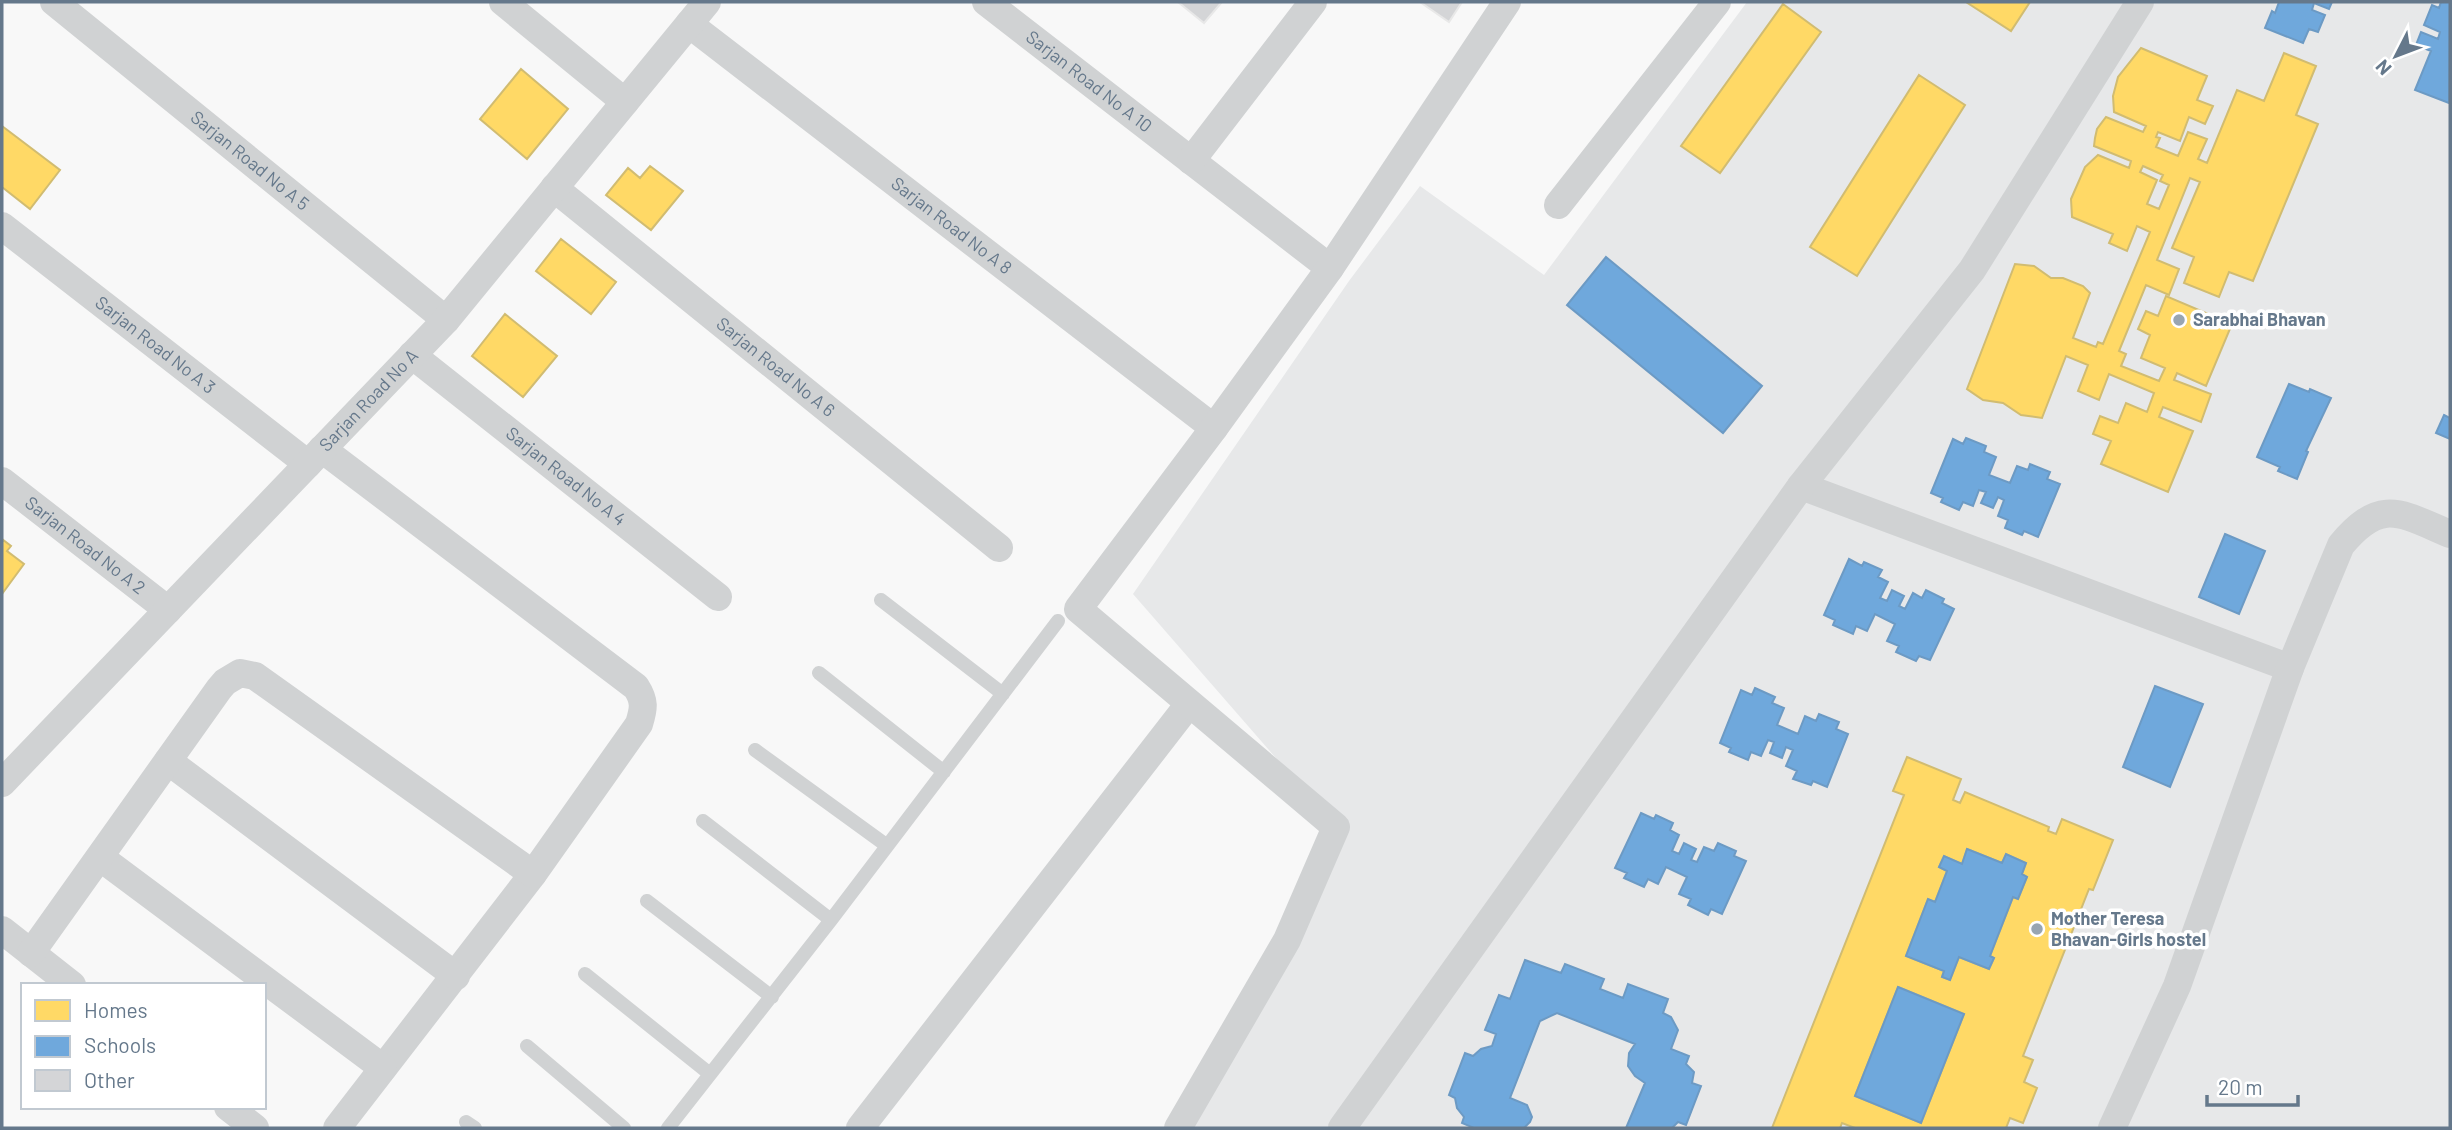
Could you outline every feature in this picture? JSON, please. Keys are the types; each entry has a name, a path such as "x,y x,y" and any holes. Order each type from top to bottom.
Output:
{"street":[{"name":"Sarjan Road No A 5","path":"54,2 446,320"},
{"path":"503,2 625,102"},
{"name":"Sarjan Road No A","path":"4,777 446,320 707,2"},
{"name":"Sarjan Road No A 10","path":"986,2 1330,268"},
{"path":"1191,161 1313,2"},
{"path":"1178,1128 1287,940 1336,827 1078,609 1330,268 1507,2"},
{"path":"1558,205 1717,2"},
{"path":"1342,1128 1801,486 1972,270 2140,2"},
{"name":"Sarjan Road No A 8","path":"689,24 1214,428"},
{"name":"Sarjan Road No A 6","path":"554,188 999,548"},
{"name":"Sarjan Road No A 3","path":"2,226 315,457 636,687 643,697 644,709 639,724 533,874"},
{"name":"Sarjan Road No A 4","path":"412,355 718,597"},
{"name":"Sarjan Road No A 2","path":"2,481 167,610"},
{"path":"1801,486 2290,668"},
{"path":"2112,1128 2177,986 2290,668 2341,545 2353,530 2369,518 2384,513 2402,514 2450,534"},
{"path":"32,953 225,682 240,673 255,676 533,874 337,1128"},
{"path":"860,1128 1189,704"},
{"path":"168,761 456,976"},
{"path":"100,858 383,1068"},
{"path":"2,930 70,983"},
{"path":"231,1109 255,1128"}],"lane":[{"path":"881,600 1003,694"},
{"path":"668,1128 772,997 1058,621"},
{"path":"819,673 944,772"},
{"path":"755,750 886,845"},
{"path":"703,821 831,920"},
{"path":"647,901 772,997"},
{"path":"585,974 710,1074"},
{"path":"527,1046 624,1128"}],"shaded area":[{"path":"1747,2 2450,2 2450,1128 1178,1128 1336,827 1133,594 1349,281 1420,186 1544,275"}],"building: Homes":[{"path":"1966,2 2030,2 2011,31"},
{"path":"1783,4 1821,32 1720,173 1681,146"},
{"path":"2141,48 2207,76 2197,100 2213,106 2205,124 2189,117 2180,141 2158,132 2156,137 2160,138 2156,147 2178,156 2188,132 2207,139 2198,159 2207,163 2237,90 2264,101 2284,53 2316,66 2296,115 2318,124 2253,281 2229,272 2219,297 2184,283 2194,257 2172,248 2200,182 2190,178 2157,260 2179,269 2169,295 2146,285 2119,351 2126,354 2121,366 2159,381 2165,368 2141,358 2150,335 2138,329 2146,311 2158,316 2166,296 2232,324 2206,386 2177,373 2174,380 2211,394 2201,422 2163,407 2159,417 2193,431 2168,492 2101,464 2111,441 2093,434 2100,416 2118,423 2126,403 2147,412 2154,393 2109,374 2099,400 2078,391 2088,365 2066,356 2042,418 2021,415 2003,403 1983,400 1967,389 2015,264 2034,266 2051,278 2063,278 2083,286 2090,293 2073,338 2096,347 2098,342 2103,344 2150,232 2137,226 2127,251 2109,243 2113,234 2072,217 2071,199 2085,167 2098,155 2129,168 2131,161 2094,146 2097,129 2106,117 2143,132 2146,126 2114,112 2113,96 2118,77","holes":["2143,166 2163,175 2160,181 2169,185 2159,209 2147,204 2157,180 2140,172"]},
{"path":"521,69 568,109 527,159 480,119"},
{"path":"1919,75 1965,105 1857,276 1810,247"},
{"path":"2,126 60,170 30,209 2,187"},
{"path":"650,166 683,191 651,230 606,195 628,168 640,178"},
{"path":"561,239 616,282 591,314 536,271"},
{"path":"505,314 557,356 523,397 472,356"},
{"path":"2,539 11,546 7,551 24,564 2,594"},
{"name":"Mother Teresa Bhavan-Girls hostel","path":"1907,757 1961,779 1953,800 1960,803 1965,792 2049,827 2048,831 2056,834 2062,819 2113,840 2093,890 2089,889 2023,1056 2033,1060 2024,1082 2037,1088 2023,1123 2010,1118 2006,1128 1855,1128 1842,1123 1840,1128 1772,1128 1904,795 1893,791","holes":["1967,849 2002,863 2006,854 2026,863 2022,874 2027,877 2018,899 2013,897 1990,956 1994,958 1989,969 1959,957 1950,980 1942,977 1944,971 1906,956 1928,899 1935,902 1947,871 1939,867 1944,856 1962,864","1898,987 1964,1014 1921,1123 1855,1096"]}],"building: Schools":[{"path":"2279,2 2332,2 2329,9 2314,3 2312,10 2325,15 2318,32 2309,29 2303,43 2265,28"},
{"path":"2441,2 2450,2 2449,103 2415,90 2431,51 2416,45 2421,32 2438,39 2440,32 2424,25 2432,5 2439,8"},
{"path":"1606,257 1762,386 1723,433 1567,305"},
{"path":"2289,384 2331,398 2306,451 2308,452 2297,479 2278,471 2280,467 2257,457"},
{"path":"2444,415 2450,418 2450,439 2436,433"},
{"path":"1966,438 1986,446 1984,452 1996,457 1989,475 2010,483 2017,466 2028,470 2030,464 2050,472 2047,479 2060,484 2038,537 2024,531 2022,535 2005,528 2008,520 1998,516 2004,500 1998,497 1993,508 1981,503 1986,492 1979,490 1973,506 1963,502 1959,510 1941,502 1943,498 1931,493 1953,439 1963,444"},
{"path":"2225,534 2265,551 2239,614 2199,597"},
{"path":"1849,559 1862,566 1864,562 1882,570 1878,577 1888,582 1880,598 1887,601 1892,590 1904,596 1899,606 1905,609 1913,593 1922,598 1926,590 1944,599 1942,603 1954,609 1930,660 1919,656 1916,661 1896,652 1899,646 1887,641 1895,624 1875,614 1867,631 1856,626 1853,634 1833,625 1835,620 1824,615"},
{"path":"2155,686 2203,704 2170,787 2123,767"},
{"path":"1755,688 1775,697 1772,703 1784,708 1777,725 1798,734 1805,716 1816,721 1819,714 1839,722 1836,729 1848,734 1827,787 1813,781 1811,785 1793,779 1797,771 1786,766 1793,750 1786,747 1782,758 1770,753 1774,742 1768,740 1761,756 1751,752 1748,760 1729,752 1731,748 1720,743 1741,690 1752,695"},
{"path":"1641,813 1654,819 1656,815 1673,823 1670,830 1679,835 1672,851 1679,854 1684,843 1696,849 1691,860 1697,862 1704,847 1714,851 1718,843 1736,851 1734,856 1746,861 1722,914 1711,909 1708,915 1688,905 1691,899 1679,894 1687,877 1666,867 1658,884 1648,879 1644,887 1624,878 1627,873 1615,868"},
{"path":"1967,849 2002,863 2006,854 2026,863 2022,874 2027,877 2018,899 2013,897 1990,956 1994,958 1989,969 1959,957 1950,980 1942,977 1944,971 1906,956 1928,899 1935,902 1947,871 1939,867 1944,856 1962,864"},
{"path":"1525,960 1561,973 1565,964 1604,979 1600,989 1623,998 1628,984 1668,999 1663,1013 1671,1017 1678,1030 1671,1049 1689,1056 1686,1064 1694,1072 1692,1083 1701,1086 1686,1125 1678,1122 1672,1128 1626,1128 1645,1083 1635,1076 1628,1066 1629,1053 1635,1044 1557,1013 1540,1021 1510,1098 1527,1105 1532,1117 1530,1122 1524,1128 1474,1128 1462,1123 1464,1117 1457,1108 1455,1098 1449,1095 1465,1053 1473,1056 1481,1049 1492,1046 1496,1034 1485,1030 1499,995 1510,999"},
{"path":"1898,987 1964,1014 1921,1123 1855,1096"}],"building: Other":[{"path":"1178,2 1222,2 1204,23"},
{"path":"1420,2 1462,2 1449,22"}],"place":[{"name":"Sarabhai Bhavan","path":"2179,320"},
{"name":"Mother Teresa Bhavan-Girls hostel","path":"2037,929"}]}
